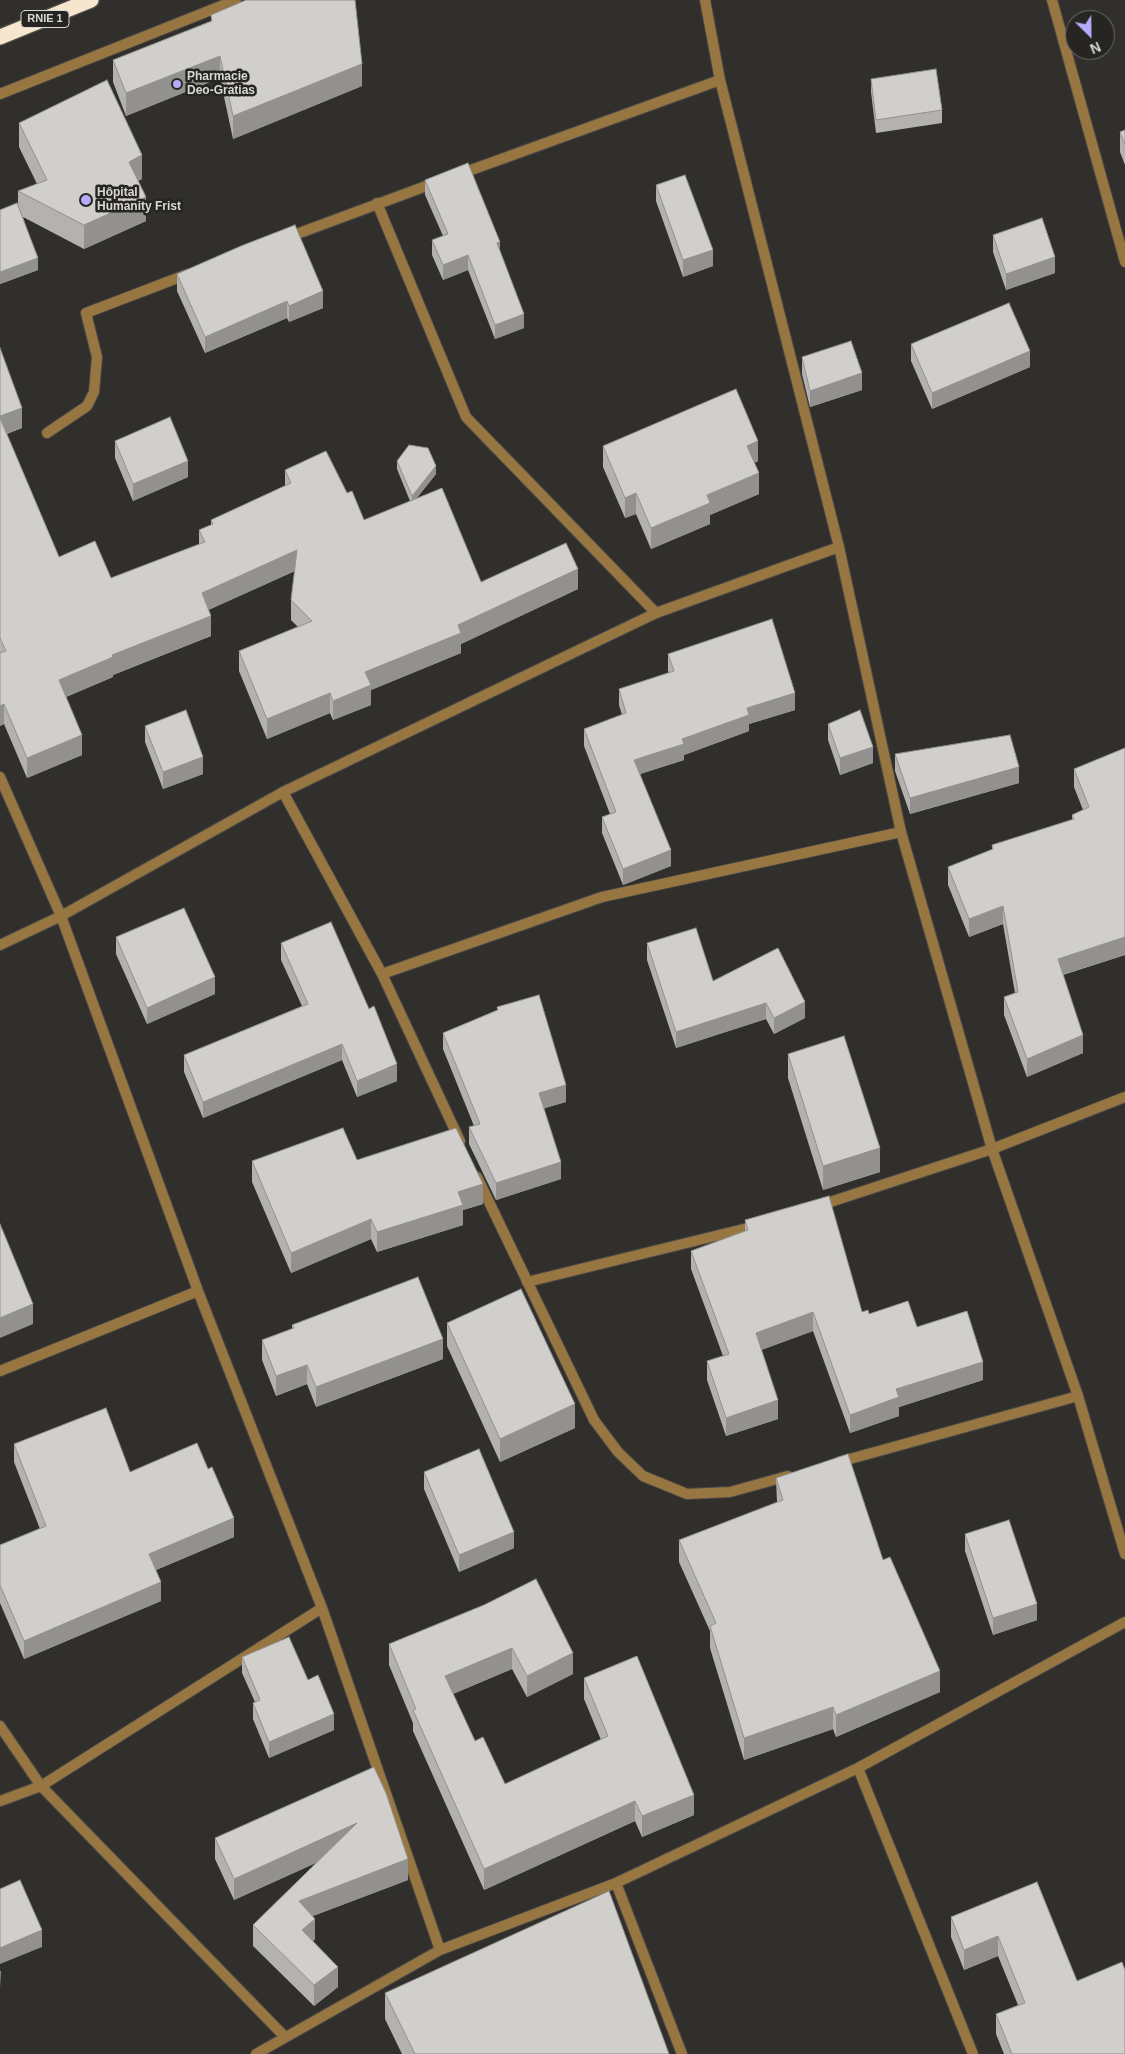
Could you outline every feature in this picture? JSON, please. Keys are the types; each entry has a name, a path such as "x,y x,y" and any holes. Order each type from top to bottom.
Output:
{"highway":[{"name":"RNIE 1","path":"0,37 91,0"}],"street":[{"path":"0,94 236,0"},
{"path":"705,0 720,80 838,547 901,832 992,1149 1078,1396 1125,1554"},
{"path":"1052,0 1125,262"},
{"path":"277,241 377,203 720,80"},
{"path":"377,203 466,416 656,613"},
{"path":"47,433 87,406 94,392 97,356 86,313 195,272"},
{"path":"0,945 61,916 284,792 656,613 838,547"},
{"path":"0,777 61,916 198,1291 322,1608 440,1950"},
{"path":"284,792 382,974 465,1150"},
{"path":"382,974 602,897 901,832"},
{"path":"805,1210 992,1149 1125,1097"},
{"path":"473,1168 594,1420 618,1452 643,1476 687,1494 730,1492 796,1474"},
{"path":"527,1282 739,1232 767,1222"},
{"path":"0,1371 198,1291"},
{"path":"833,1464 1078,1396"},
{"path":"0,1802 41,1786 322,1608"},
{"path":"256,2054 440,1950 616,1883 858,1768 1125,1622"},
{"path":"0,1726 41,1786 285,2037"},
{"path":"858,1768 973,2054"},
{"path":"616,1883 682,2054"}],"building":[{"path":"246,0 355,0 362,64 233,116 220,56 126,93 113,60 212,21 211,15"},
{"path":"936,69 942,110 876,120 871,79"},
{"path":"107,80 142,155 129,162 146,197 84,225 18,191 47,180 19,123"},
{"path":"1125,130 1125,145 1120,132"},
{"path":"468,163 500,242 497,243 524,314 495,325 468,255 443,265 432,240 448,234 425,180"},
{"path":"685,175 713,250 683,260 656,185"},
{"path":"17,203 38,258 0,272 0,210"},
{"path":"1042,218 1055,257 1006,274 993,235"},
{"path":"295,225 323,291 289,306 287,301 205,337 177,274"},
{"path":"1009,303 1030,351 932,393 911,344"},
{"path":"851,341 862,373 810,391 802,357"},
{"path":"0,348 22,408 0,416"},
{"path":"736,389 758,441 747,446 759,473 707,495 710,503 651,528 636,493 625,498 603,446"},
{"path":"170,417 188,461 133,484 115,441"},
{"path":"0,418 59,557 95,541 111,578 205,542 199,530 213,524 211,520 291,483 285,470 326,451 347,493 352,491 364,520 442,488 481,582 566,543 578,569 458,625 461,633 365,672 371,685 333,701 330,693 267,719 239,651 312,621 291,600 297,550 202,593 211,616 112,655 113,657 59,680 82,735 27,758 4,704 0,706 0,653 6,651 0,638"},
{"path":"409,445 428,448 436,466 412,496 397,461"},
{"path":"772,619 795,693 747,708 749,715 682,739 684,744 634,760 671,850 623,869 602,817 616,812 584,729 626,713 619,689 674,671 668,654"},
{"path":"186,710 203,757 163,772 145,726"},
{"path":"860,710 873,747 840,758 828,724"},
{"path":"1010,735 1019,767 910,798 895,754"},
{"path":"1125,748 1125,937 1058,959 1083,1035 1027,1059 1004,997 1018,992 1003,906 969,919 948,867 993,849 992,845 1074,819 1072,815 1089,807 1074,769"},
{"path":"184,908 215,977 147,1008 116,937"},
{"path":"331,922 369,1009 374,1006 397,1064 357,1081 342,1044 203,1102 184,1055 308,1004 281,943"},
{"path":"696,928 713,981 778,948 805,1002 774,1018 766,1003 676,1032 647,943"},
{"path":"539,995 566,1085 539,1093 561,1162 496,1183 469,1127 480,1124 443,1033 498,1010 497,1007"},
{"path":"844,1036 880,1148 823,1166 788,1054"},
{"path":"343,1128 357,1160 456,1128 483,1184 458,1192 463,1205 377,1232 371,1219 291,1253 252,1161"},
{"path":"829,1196 862,1312 868,1310 869,1314 908,1301 917,1327 967,1311 983,1362 896,1389 899,1397 850,1415 813,1312 756,1333 778,1400 726,1418 707,1361 729,1354 691,1251 748,1230 745,1220"},
{"path":"0,1224 33,1304 0,1318"},
{"path":"418,1277 443,1339 316,1387 307,1365 276,1376 262,1340 294,1328 292,1325"},
{"path":"521,1289 575,1404 500,1439 447,1323"},
{"path":"106,1408 130,1472 197,1443 208,1469 212,1467 234,1518 149,1554 161,1582 24,1641 0,1585 0,1545 46,1526 14,1444"},
{"path":"479,1449 514,1532 459,1555 424,1472"},
{"path":"848,1454 883,1560 890,1557 940,1671 836,1715 833,1707 744,1738 710,1626 716,1623 679,1540 783,1500 776,1478"},
{"path":"1009,1520 1037,1604 993,1618 965,1534"},
{"path":"536,1579 573,1653 527,1676 512,1648 445,1676 475,1741 483,1737 505,1784 608,1736 584,1678 637,1656 694,1795 642,1816 635,1801 484,1869 413,1710 416,1709 389,1644 484,1605"},
{"path":"289,1637 308,1680 318,1675 334,1714 269,1742 253,1703 260,1700 242,1657"},
{"path":"374,1767 386,1793 408,1859 299,1901 315,1919 302,1930 338,1967 314,1985 253,1925 357,1823 234,1879 215,1838"},
{"path":"20,1880 42,1930 0,1948 0,1889"},
{"path":"1037,1882 1077,1981 1122,1962 1125,1970 1125,2054 1012,2054 996,2014 1025,2003 998,1936 964,1950 951,1917"},
{"path":"609,1891 669,2054 415,2054 385,1993"}],"place":[{"name":"Pharmacie Deo-Gratias","path":"177,84"},
{"name":"Hôpital Humanity Frist","path":"86,200"}]}
